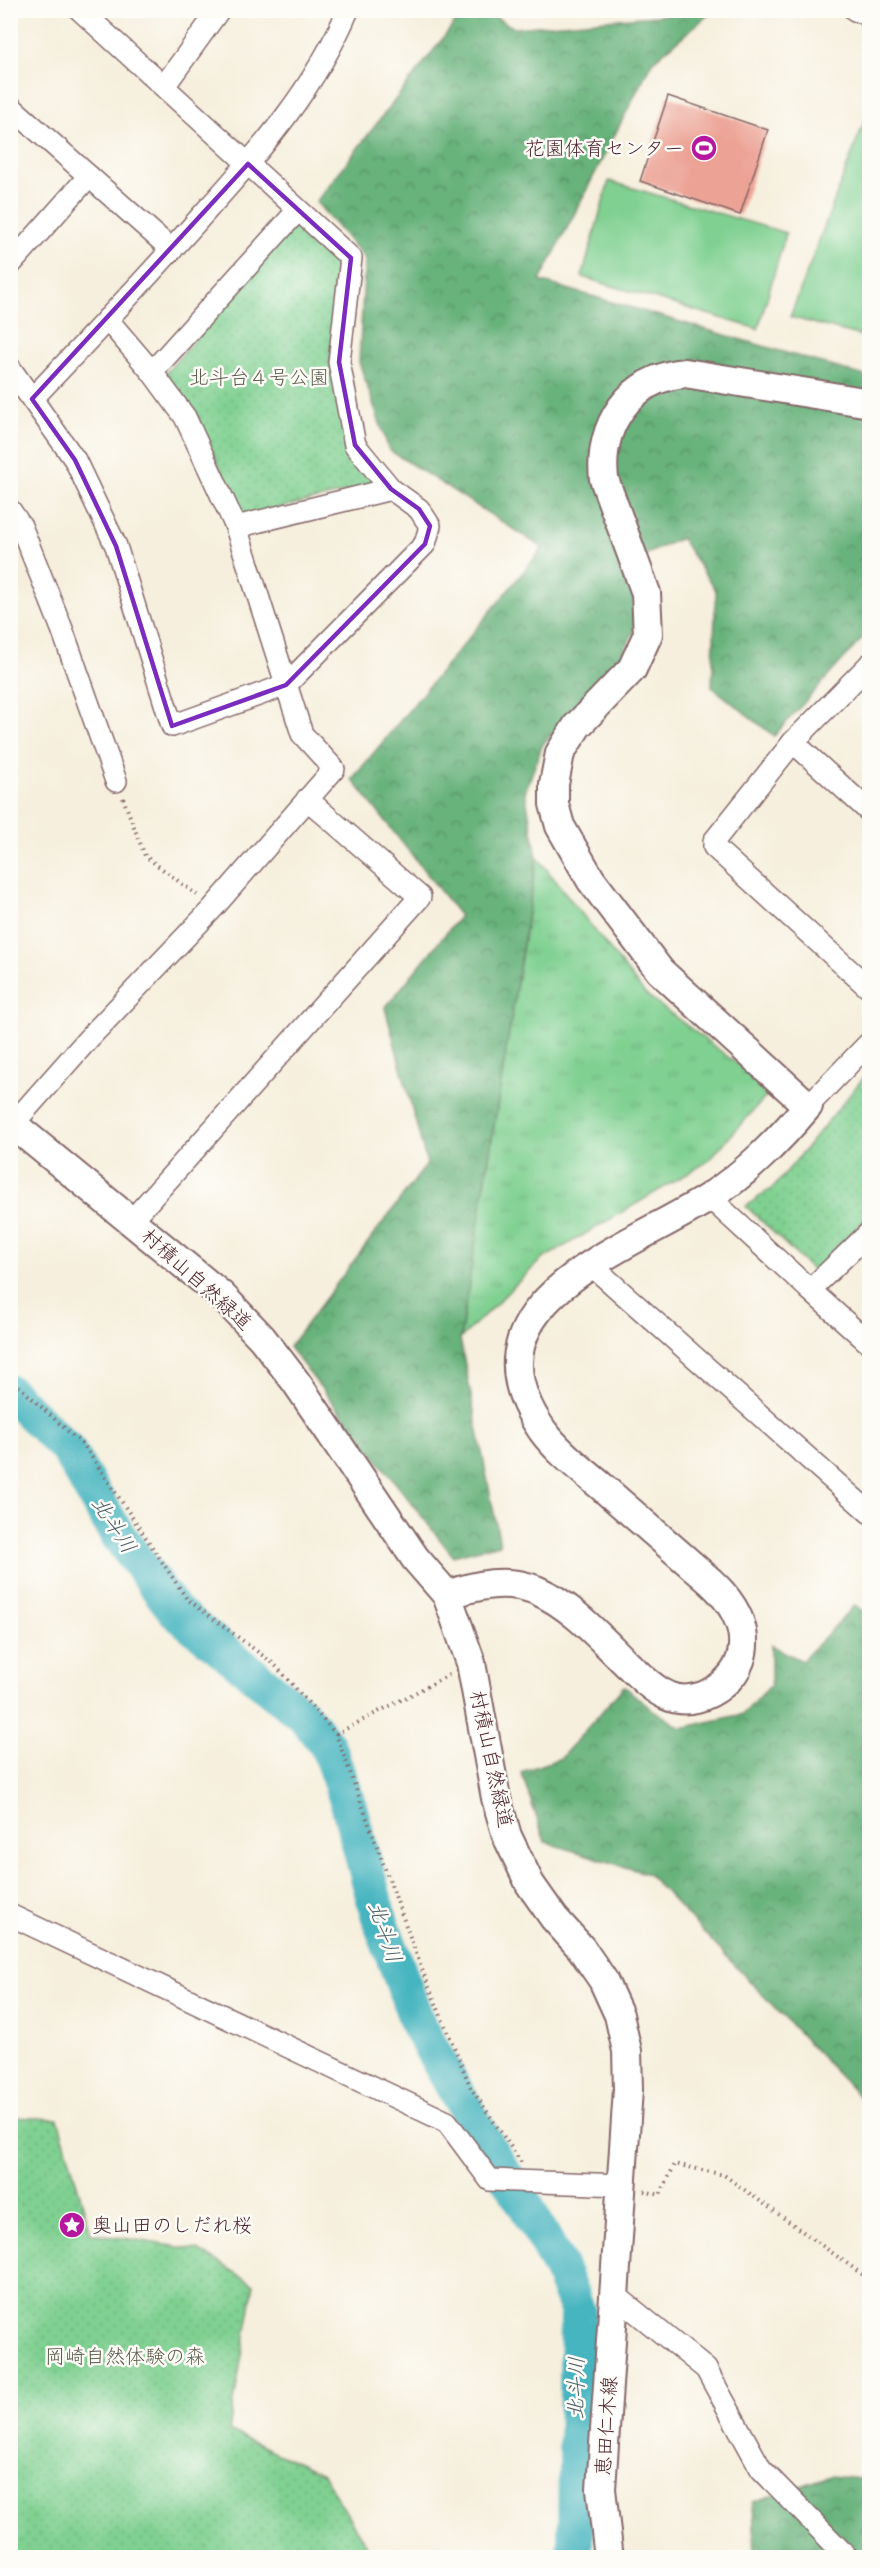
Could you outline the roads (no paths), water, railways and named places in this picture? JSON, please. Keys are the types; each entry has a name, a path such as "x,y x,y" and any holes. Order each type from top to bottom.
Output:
{"street":[{"path":"10,368 75,460 116,546 172,726 286,685 425,543 430,526 419,509 391,489 356,445 339,362 351,258 80,10"},
{"path":"165,86 219,10"},
{"path":"32,399 172,250 248,164 315,76 348,10"},
{"path":"855,10 870,16"},
{"path":"10,106 172,250"},
{"path":"10,265 89,176"},
{"path":"152,372 298,210"},
{"path":"12,1123 88,1038 213,908 334,769 302,734 236,527 185,417 152,372 107,319"},
{"path":"808,1106 660,971 591,880 560,826 554,804 554,784 557,764 577,726 632,669 648,634 646,593 604,478 602,460 608,430 626,403 648,383 664,375 685,373 870,403"},
{"path":"236,527 391,489"},
{"path":"10,510 21,526 62,629 116,781"},
{"path":"870,664 794,742 714,841 714,847 870,989"},
{"path":"794,742 870,812"},
{"path":"132,1221 420,897 307,799"},
{"path":"447,1595 479,1585 495,1583 509,1583 536,1590 564,1605 647,1682 672,1698 692,1699 708,1695 726,1682 739,1664 743,1650 742,1630 733,1607 722,1592 558,1448 542,1430 525,1399 517,1367 520,1348 528,1324 545,1300 591,1265 709,1197 772,1147 870,1042"},
{"name":"村積山自然緑道","path":"12,1123 221,1295 262,1338 296,1382 415,1558 447,1595 471,1663 496,1798 507,1836 530,1884 554,1918 581,1948 603,1980 619,2015 627,2050 628,2089 615,2295"},
{"path":"709,1197 870,1344"},
{"path":"810,1290 870,1232"},
{"path":"591,1265 870,1513"},
{"path":"10,1915 447,2122 490,2180 622,2185"},
{"path":"615,2295 706,2369 761,2469 848,2558"},
{"name":"恵田仁木線","path":"609,2558 602,2488 615,2295"}],"waterway":[{"name":"北斗川","path":"10,1393 67,1449 117,1534 176,1612 303,1715 327,1745 348,1803 378,1914 419,2027 496,2161 526,2206 559,2266 578,2312 575,2541 572,2558"}],"place":[{"name":"花園体育センター","path":"704,148"},
{"name":"奥山田のしだれ桜","path":"72,2225"}],"park label":[{"name":"北斗台４号公園","path":"259,377"},
{"name":"岡崎自然体験の森","path":"125,2356"}]}
